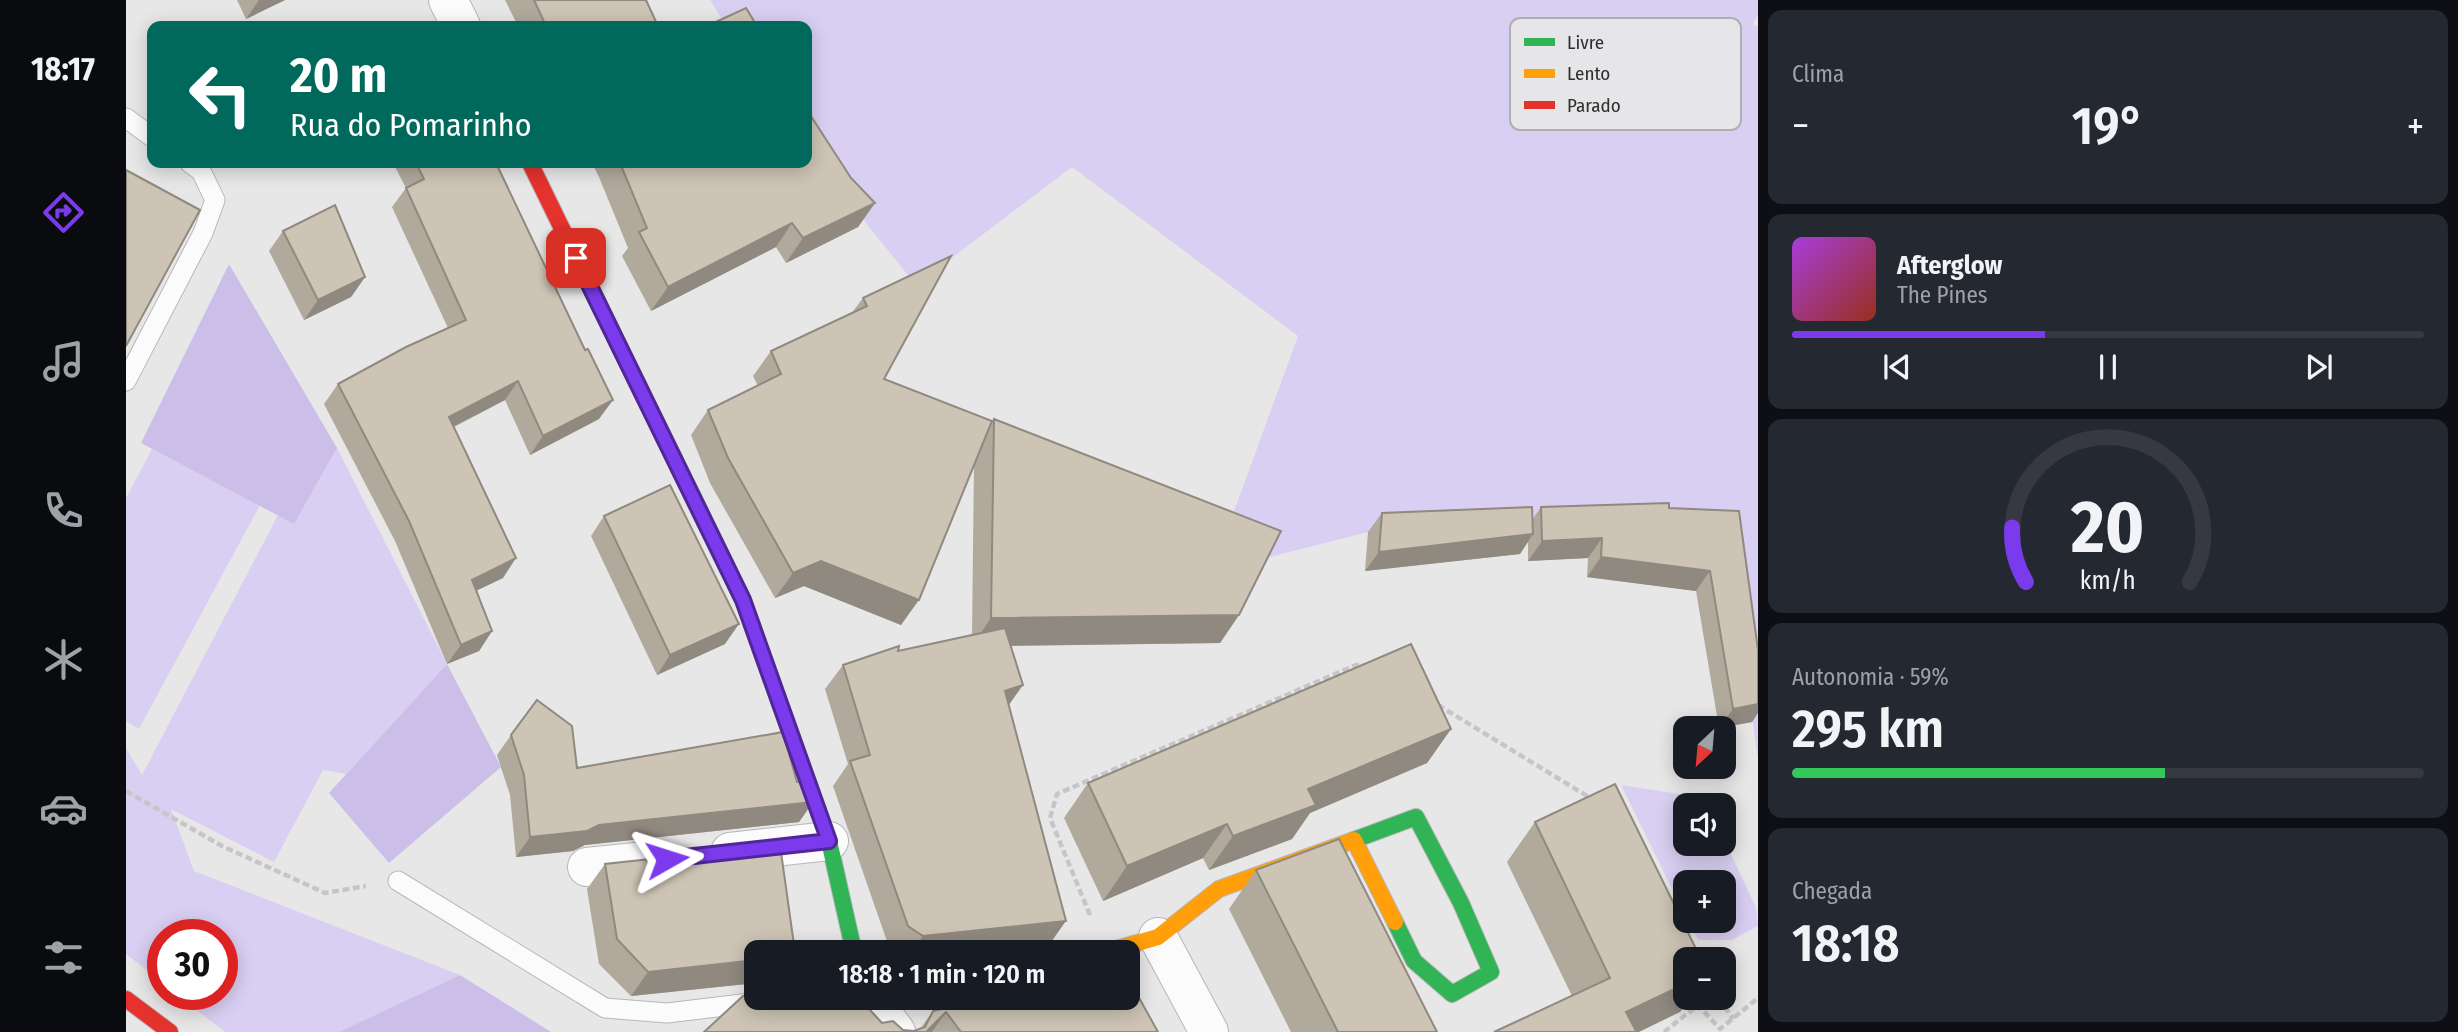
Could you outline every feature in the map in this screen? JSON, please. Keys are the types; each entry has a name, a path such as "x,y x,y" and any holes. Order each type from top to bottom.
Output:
{"street":[{"path":"448,0 458,21"},
{"path":"532,168 743,600 829,841 851,940"},
{"path":"1140,942 1158,937 1219,890 1416,817 1461,903 1491,972 1452,994 1415,961 1354,840"},
{"path":"587,867 829,841"},
{"path":"1158,937 1209,1032"},
{"path":"126,999 170,1032"},
{"path":"879,1010 896,1032"}],"lane":[{"path":"126,118 147,133"},
{"path":"126,381 203,233 215,200 201,171 197,168"},
{"path":"398,881 605,1008 667,1013 744,1004"}],"path":[{"path":"1095,928 1050,818 1057,794 1356,665 1373,666"},
{"path":"1431,701 1593,799 1600,811"},
{"path":"126,791 222,846 325,893 398,881"},
{"path":"1664,1032 1698,1004 1720,1029 1758,998"},
{"path":"1727,1010 1733,1019"}],"shaded area":[{"path":"710,0 1758,0 1758,14 1753,25 1758,26 1758,759 1725,531 1368,532 1262,559 1222,544 1298,336 1072,167 916,285 869,227 812,147 812,21 723,21"},
{"path":"229,264 337,448 294,524 141,443"},
{"path":"337,448 447,664 346,774 323,770 274,862 171,809 194,871 460,975 339,1032 225,1032 197,1010 238,1010 238,919 147,919 147,970 126,954 126,748 142,775 278,515 294,523"},
{"path":"152,449 260,505 139,729 126,721 126,498"},
{"path":"447,664 501,767 389,863 329,793"},
{"path":"1621,785 1673,793 1673,856 1732,856 1756,908 1758,926 1732,940 1698,940 1694,933 1736,933 1736,870 1673,870 1673,891"},
{"path":"460,975 551,1032 339,1032"}],"building":[{"path":"534,0 646,0 656,21 544,21"},
{"path":"746,8 754,21 718,21"},
{"path":"812,118 851,178 875,203 803,238 792,223 668,287 639,232 647,228 622,168 812,168"},
{"path":"418,168 498,168 585,350 588,349 613,400 543,436 518,381 449,417 516,558 472,580 492,631 461,645 409,521 338,384 406,347 466,320 406,188 424,179"},
{"path":"126,170 200,210 126,346"},
{"path":"335,205 365,277 318,300 283,231"},
{"path":"951,256 884,379 992,421 919,600 821,561 793,573 728,458 708,410 781,374 771,351 867,306 863,298"},
{"path":"994,419 1281,531 1239,615 991,618"},
{"path":"670,485 739,624 670,655 604,516"},
{"path":"1669,503 1669,508 1739,511 1758,650 1758,704 1733,709 1710,571 1601,557 1602,538 1542,541 1541,507"},
{"path":"1532,507 1533,534 1379,552 1382,513"},
{"path":"1005,628 1023,685 1005,691 1066,921 923,936 908,926 850,761 870,755 843,665 899,646 898,651"},
{"path":"1411,644 1451,729 1308,789 1316,805 1233,836 1227,824 1127,866 1088,783"},
{"path":"537,700 572,726 577,768 783,732 797,782 805,780 813,802 599,825 587,831 530,837 524,775 511,735"},
{"path":"1615,784 1673,902 1673,933 1688,933 1695,947 1673,947 1673,990 1626,1012 1635,1032 1494,1032 1610,978 1535,822"},
{"path":"1339,839 1437,1032 1338,1032 1256,870"},
{"path":"780,845 793,940 744,940 744,961 648,972 617,939 605,864"},
{"path":"744,996 744,1010 870,1010 882,1023 893,1021 903,1030 914,1031 925,1027 933,1011 1140,1010 1140,999 1158,1032 961,1032 946,1012 926,1032 704,1032"}],"traffic: fast":[{"path":"693,497 743,600 829,841 851,940"},
{"path":"1354,840 1416,817 1461,903 1491,972 1452,994 1414,961 1395,922"}],"traffic: slow":[{"path":"1140,942 1158,937 1219,889 1354,840 1395,922"}],"traffic: jam":[{"path":"532,168 693,497"},
{"path":"126,999 170,1032"}],"route":[{"path":"576,258 743,600 829,841 667,859"}]}
